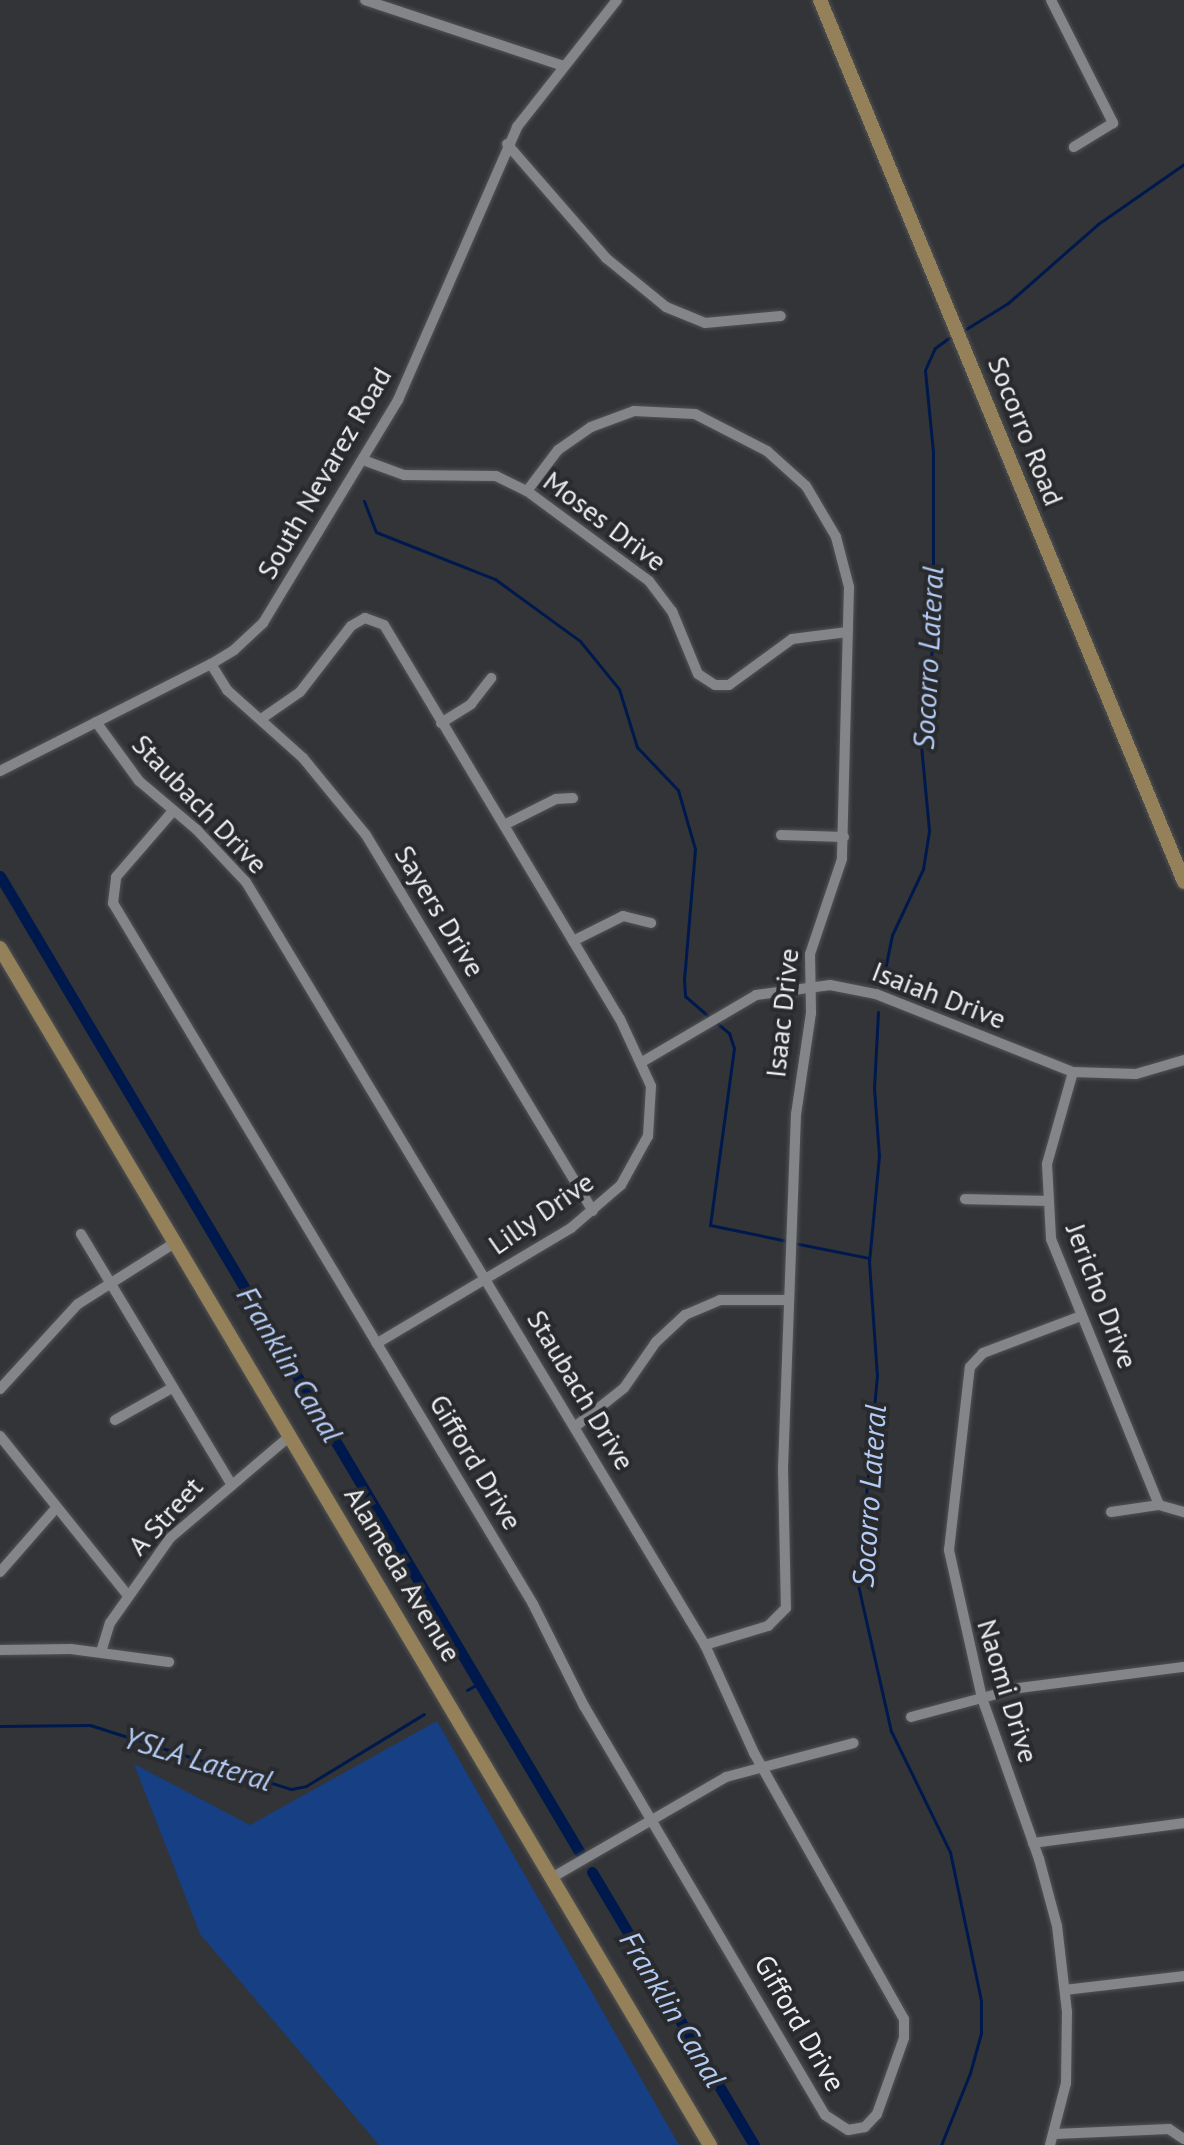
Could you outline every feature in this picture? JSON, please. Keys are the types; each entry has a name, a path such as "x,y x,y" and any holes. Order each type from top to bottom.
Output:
{"main road":[{"name":"Socorro Road","path":"820,0 1184,882"},
{"name":"Alameda Avenue","path":"0,948 710,2145"}],"street":[{"path":"365,0 563,66"},
{"name":"South Nevarez Road","path":"0,771 211,664 234,650 263,623 363,460 406,382 507,144 563,66 617,0"},
{"path":"1051,0 1113,123 1074,147"},
{"path":"507,144 606,258 666,307 705,323 781,316"},
{"name":"Isaac Drive","path":"527,491 558,450 591,427 626,413 673,410 731,428 791,469 825,515 836,537 849,587 844,837 839,872 813,938 811,1013 798,1094 782,1540 786,1608 768,1626 705,1645"},
{"name":"Moses Drive","path":"363,460 404,475 496,476 527,491 649,581 672,611 706,682 729,685 792,639 848,632"},
{"name":"Lilly Drive","path":"261,719 300,692 351,626 365,618 391,633 441,723 573,941 642,1062 651,1086 648,1136 633,1170 593,1211 377,1343"},
{"name":"Sayers Drive","path":"211,664 230,693 303,758 366,835 593,1211"},
{"path":"441,723 471,704 491,678"},
{"name":"Staubach Drive","path":"96,722 120,760 246,882 705,1645 762,1767 904,2019 904,2038 877,2114 861,2129"},
{"path":"504,825 556,799 573,798"},
{"name":"Gifford Drive","path":"173,811 116,877 113,903 533,1604 576,1692 825,2115 848,2130 861,2129"},
{"path":"781,835 844,837"},
{"path":"573,941 623,916 651,923"},
{"name":"Isaiah Drive","path":"642,1062 756,995 810,985 876,994 1073,1072 1136,1074 1184,1060"},
{"name":"Jericho Drive","path":"1073,1072 1047,1164 1045,1201 1058,1260 1159,1505"},
{"path":"965,1199 1045,1201"},
{"path":"81,1234 230,1482"},
{"path":"0,1389 78,1304 176,1242"},
{"path":"576,1426 624,1388 656,1342 685,1315 720,1300 789,1300"},
{"name":"Naomi Drive","path":"1050,2145 1066,2083 1065,1990 1057,1926 1033,1843 982,1698 949,1561 968,1373 983,1353 1081,1316"},
{"path":"115,1420 172,1388"},
{"name":"A Street","path":"101,1652 106,1629 170,1538 230,1482 291,1435"},
{"path":"0,1436 128,1596"},
{"path":"1111,1512 1159,1505 1184,1512"},
{"path":"0,1572 56,1508"},
{"path":"0,1650 101,1652 169,1662"},
{"path":"911,1717 1042,1683 1184,1667"},
{"path":"553,1877 726,1777 854,1743"},
{"path":"1033,1843 1184,1823"},
{"path":"1065,1990 1184,1976"},
{"path":"1055,2134 1169,2129 1184,2139"}],"shaded area":[{"path":"437,1721 679,2145 379,2145 200,1934 134,1764 250,1825"}],"waterway":[{"name":"Socorro Lateral","path":"966,329 1008,303 1098,224 1184,164"},
{"name":"Socorro Lateral","path":"883,979 892,935 923,869 929,830 920,735 933,643 933,452 925,370 935,348 949,338"},
{"path":"364,501 376,532 495,579 580,641 619,689 637,747 678,790 695,849 685,996 708,1016"},
{"name":"Franklin Canal","path":"0,876 579,1851"},
{"name":"Socorro Lateral","path":"878,1012 874,1088 879,1156 869,1262 877,1375 858,1585 891,1731 950,1852 981,2001 981,2033 970,2073 941,2145"},
{"path":"717,1023 729,1033 734,1048 710,1225 787,1241"},
{"path":"794,1243 869,1258"},
{"name":"YSLA Lateral","path":"467,1690 479,1683"},
{"name":"YSLA Lateral","path":"0,1726 90,1725 291,1789 306,1786 424,1714"},
{"name":"Franklin Canal","path":"592,1872 754,2145"}]}
